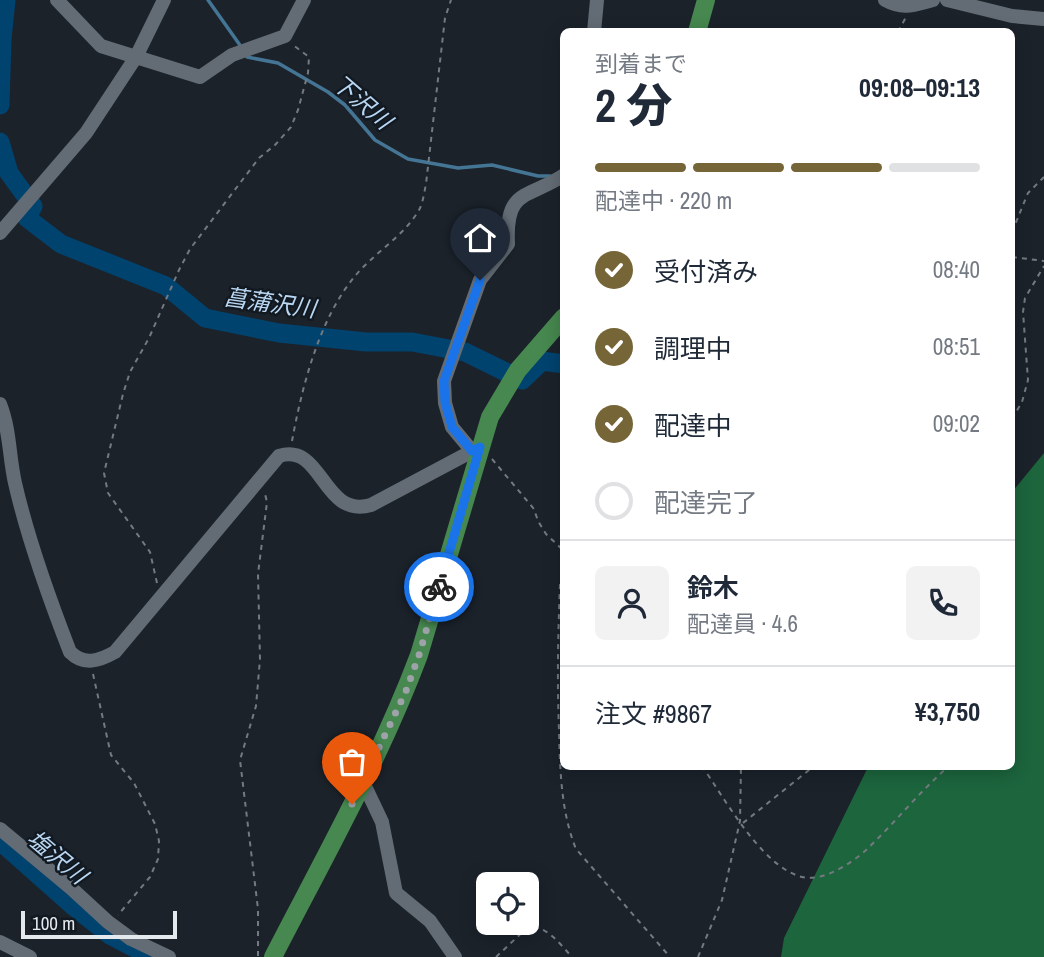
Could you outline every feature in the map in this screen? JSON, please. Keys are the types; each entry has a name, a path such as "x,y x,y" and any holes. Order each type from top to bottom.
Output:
{"main road":[{"path":"698,28 706,0"},
{"path":"273,957 363,782 406,691 419,655 477,447 490,417 518,370 560,322"}],"street":[{"path":"57,0 100,46 200,77 232,55 285,36 304,0"},
{"path":"0,233 86,133 136,57 164,0"},
{"path":"594,28 597,0"},
{"path":"885,0 897,7 933,0"},
{"path":"947,0 1012,16 1044,19"},
{"path":"0,404 5,416 15,482 70,652 77,659 99,660 115,652 279,456 290,452 302,456 338,499 360,508 371,505 477,447 452,427 445,402 444,381 480,280 508,244 507,223 516,203 523,194 560,178"},
{"path":"363,782 382,822 396,893 429,921 455,957"},
{"path":"0,830 110,924 131,939 169,957"},
{"path":"0,942 30,957"}],"path":[{"path":"290,452 297,411 313,355 331,317 354,278 409,224 420,208 432,142 444,18 451,0"},
{"path":"160,597 150,552 108,493 104,473 130,373 162,311 178,270 190,249 259,158 275,145 290,127 298,110 309,57 285,36"},
{"path":"1015,225 1028,193 1044,177"},
{"path":"1015,257 1044,261"},
{"path":"1015,414 1022,402 1028,380 1023,312 1025,298 1044,266"},
{"path":"477,447 534,509 546,534 560,547"},
{"path":"258,957 258,909 240,760 256,706 260,659 258,574 267,502 259,480"},
{"path":"560,584 560,771 571,836 576,849 670,957"},
{"path":"90,661 111,755 134,783 155,824 159,841 158,859 150,877 110,924"},
{"path":"705,770 741,822 772,859 802,877 816,878 837,870 864,852 945,770"},
{"path":"698,957 722,900 741,822 741,770"},
{"path":"741,822 809,770"},
{"path":"496,957 529,926 538,926 549,933 572,957"}],"green space":[{"path":"1044,453 1044,957 781,957 784,938 867,770 1015,770 1015,488"}],"waterway":[{"name":"菖蒲沢川","path":"0,105 6,0"},
{"name":"下沢川","path":"208,0 242,48"},
{"name":"下沢川","path":"246,55 278,63 328,92 345,105 375,140 408,159 458,168 492,165 538,176 550,176"},
{"name":"菖蒲沢川","path":"0,142 9,173 33,206 27,218 61,244 166,286 205,318 279,333 366,342 412,342 465,352 522,380 542,361 560,363"},
{"name":"塩沢川","path":"0,841 110,935 152,957"}],"way so far":[{"path":"352,804 406,691 439,587"}],"route":[{"path":"439,587 480,447 472,451 452,427 445,402 444,381 480,280"}]}
